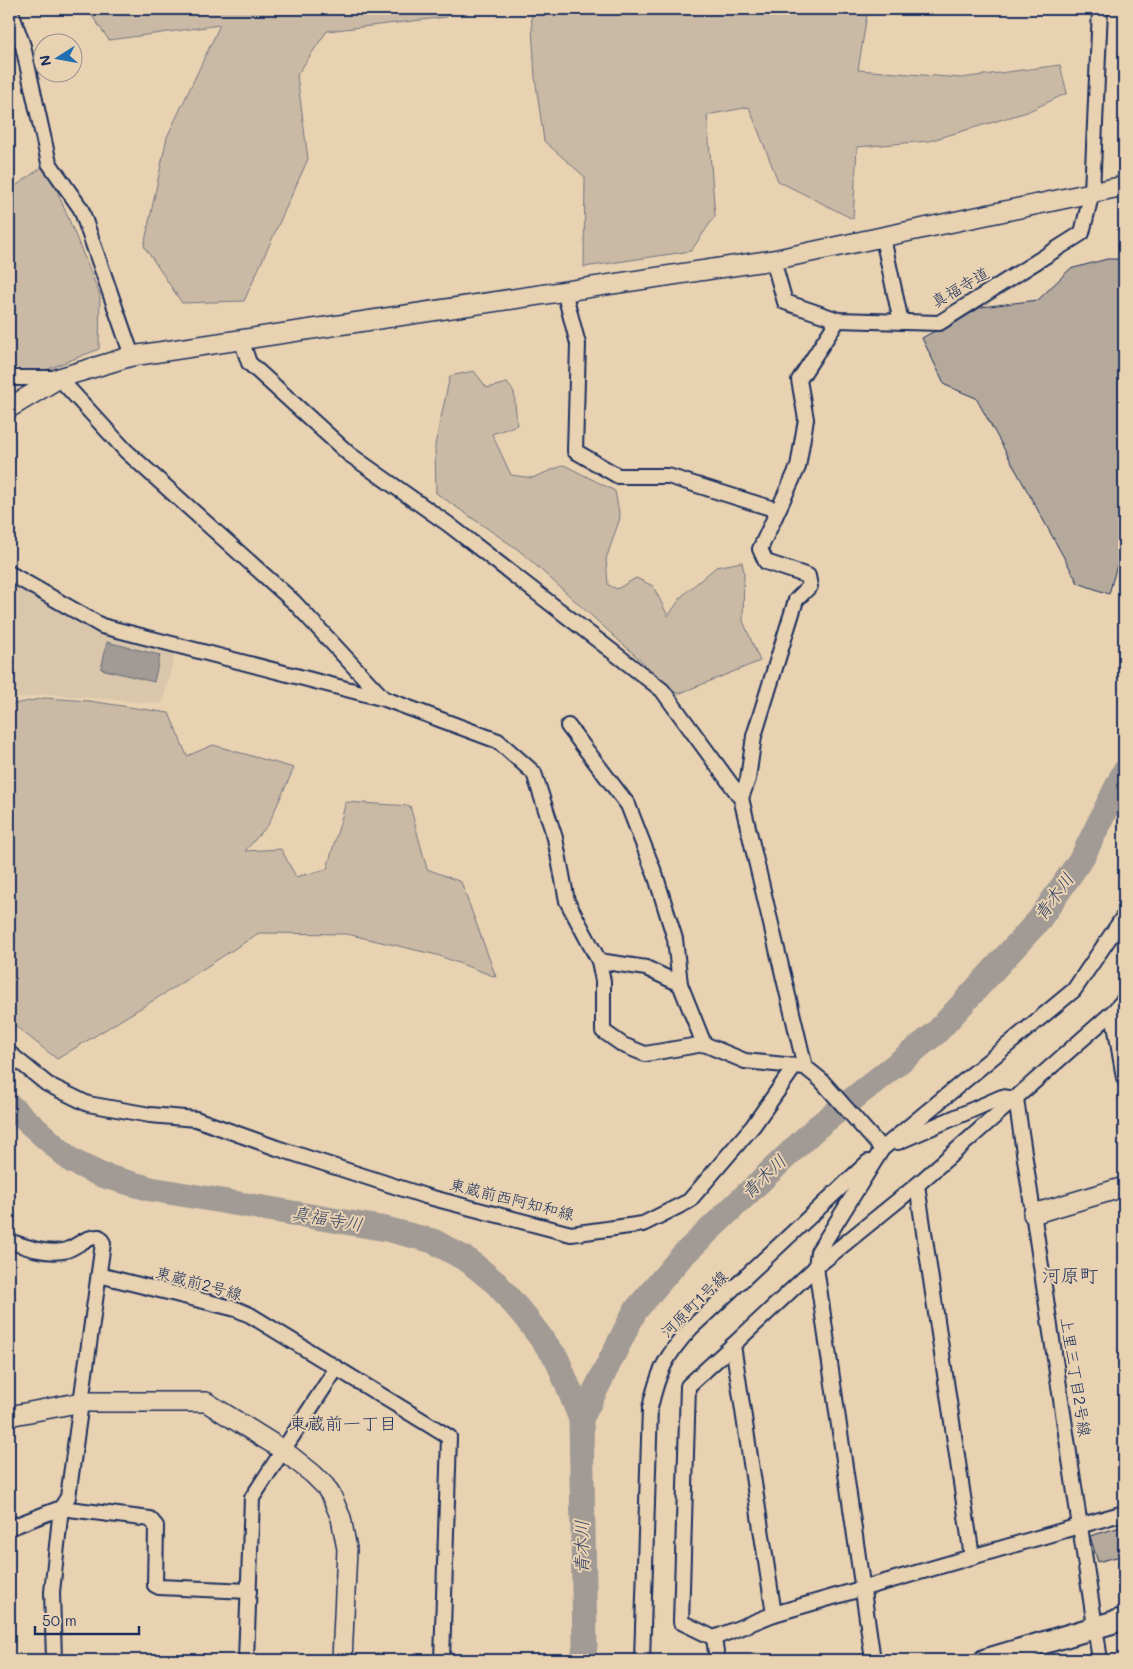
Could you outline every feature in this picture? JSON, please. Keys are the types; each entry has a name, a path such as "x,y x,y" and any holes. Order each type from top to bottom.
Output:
{"main road":[{"path":"986,1660 1124,1619"}],"street":[{"path":"10,9 23,46 49,163 81,209 132,356"},
{"name":"真福寺道","path":"773,260 786,302 838,320 939,323 1082,233 1092,192 1100,9"},
{"path":"9,408 59,378 132,356 773,260 1124,186"},
{"path":"883,238 901,322"},
{"path":"564,291 578,344 575,452 618,476 668,476 777,510"},
{"path":"742,798 748,779 754,736 796,600 810,586 808,576 766,562 760,549 798,467 806,419 799,380 838,320"},
{"path":"241,339 249,363 349,454 448,524 662,690 742,798 800,1067"},
{"path":"9,378 59,378 126,451 294,602 385,699"},
{"path":"9,573 102,626 385,699 498,741 534,773 555,838 567,901 599,961 603,981 603,1031 623,1045 645,1054 704,1044 745,1061 800,1067 822,1080 882,1148"},
{"path":"568,726 628,805 656,877 675,939 680,984 704,1044"},
{"name":"河原町1号線","path":"642,1660 650,1408 657,1376 674,1346 882,1148 1074,990 1124,916"},
{"path":"599,961 646,968 680,984"},
{"path":"1124,1000 1016,1099 917,1185 816,1267 688,1386 681,1622 714,1638 774,1614 1124,1513"},
{"path":"1113,1012 1124,1078"},
{"name":"東蔵前西阿知和線","path":"9,1053 47,1084 88,1104 150,1115 196,1119 277,1148 425,1196 571,1234 643,1224 689,1201 800,1067"},
{"path":"873,1660 816,1267 818,1252 882,1148 1002,1097 1016,1099"},
{"name":"上里三丁目2号線","path":"1016,1099 1100,1660"},
{"path":"917,1185 972,1557"},
{"path":"1033,1214 1124,1186"},
{"path":"9,1241 36,1251 64,1251 91,1236 99,1236 103,1243 68,1497 62,1508 52,1592 54,1660"},
{"name":"東蔵前2号線","path":"99,1275 236,1309 250,1315 449,1437 442,1660"},
{"path":"734,1345 774,1614"},
{"path":"246,1660 252,1498 336,1369"},
{"path":"9,1416 82,1402 206,1402 283,1450 325,1486 341,1518 347,1549 342,1660"},
{"path":"9,1528 62,1508 150,1519 156,1526 154,1581 159,1587 249,1591"},
{"path":"714,1638 718,1660"}],"shaded area":[{"path":"87,9 448,9 447,17 327,31 297,75 308,159 244,301 182,303 144,246 167,137 220,25 109,40"},
{"path":"531,9 868,9 858,70 961,78 1060,65 1067,93 1027,112 929,141 857,147 853,219 778,181 749,107 707,115 715,216 691,251 584,267 585,177 544,141 535,77"},
{"path":"46,164 100,295 99,349 43,371 9,370 9,191"},
{"path":"474,371 487,388 507,383 514,392 517,425 492,434 511,475 532,478 564,465 615,491 620,518 606,559 608,585 617,589 636,578 653,586 668,616 683,595 716,567 742,562 744,573 743,621 760,661 678,694 520,551 436,493 435,445 450,376"},
{"path":"9,581 97,633 175,654 162,704 46,694 9,700"},
{"path":"107,642 160,655 154,682 101,669"},
{"path":"45,698 89,701 169,713 187,756 213,745 294,768 268,825 245,851 281,849 296,877 327,869 346,802 410,806 427,869 461,882 496,977 437,955 347,934 259,933 57,1059 9,1021 9,705"}],"building":[{"path":"1107,259 1124,259 1124,539 1109,594 1078,583 976,398 945,385 922,338 933,332 944,330 981,307 1038,300 1070,269"},
{"path":"1124,1526 1124,1555 1098,1562 1090,1536"}],"waterway":[{"name":"青木川","path":"583,1660 585,1645 581,1419 635,1311 682,1256 816,1128 936,1033 1039,920 1083,856 1124,772"},
{"name":"真福寺川","path":"9,1105 72,1161 101,1175 151,1189 386,1229 433,1241 469,1261 497,1284 526,1318 557,1359 581,1419"}],"district":[{"name":"河原町","path":"1070,1275"},
{"name":"東蔵前一丁目","path":"343,1424"}]}
